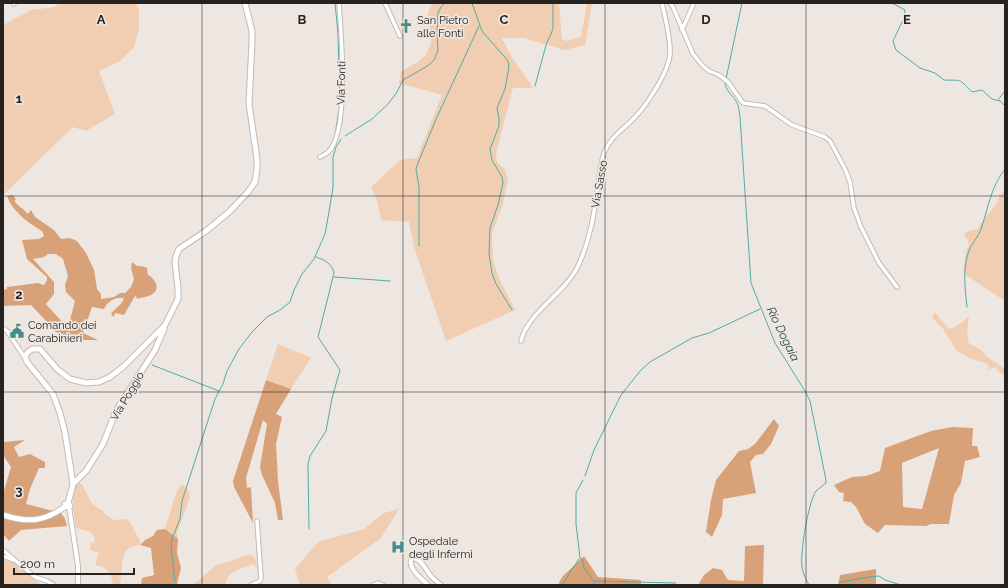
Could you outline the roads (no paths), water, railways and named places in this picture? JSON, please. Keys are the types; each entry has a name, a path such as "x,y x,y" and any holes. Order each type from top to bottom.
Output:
{"main road":[{"path":"3,515 18,520 32,521 57,513 68,505 73,484 60,413 53,394 31,368 25,358 28,352 32,349 40,349 57,369 70,379 81,383 98,382 110,378 165,325 178,299 175,262 179,248 206,231 229,212 248,192 256,179 257,159 249,104 252,42 250,24 245,3"},
{"name":"Via Poggio","path":"73,484 86,471 103,444 116,411 155,350 165,325"}],"street":[{"name":"Via Fonti","path":"320,157 328,152 333,145 339,130 342,69 339,3"},
{"path":"385,3 400,36"},
{"name":"Via Sasso","path":"521,341 525,328 561,289 577,269 588,245 601,166 604,154 610,142 620,130 636,116 661,81 670,54 662,3"},
{"path":"670,3 693,54 709,71 719,75 728,82 743,103 765,106 792,124 830,141 845,169 850,182 854,208 861,227 879,263 896,287"},
{"path":"682,30 694,3"},
{"path":"3,328 7,331 25,358"},
{"path":"68,505 78,566 78,585"},
{"path":"251,585 260,581 261,578 258,521"},
{"path":"3,550 35,577 54,585"},
{"path":"3,556 16,560"},
{"path":"428,585 410,564 412,558 418,560 431,577 441,585"},
{"path":"373,585 378,583 383,585"}],"waterway":[{"path":"335,3 338,34 340,105"},
{"path":"345,136 372,119 389,103 403,80 429,65 434,60 438,51 438,13 445,3"},
{"path":"472,3 482,31 508,61 509,67 505,89 497,108 499,126 490,149 492,160 502,177 503,183 498,205 490,228 489,254 492,273 496,284 512,310"},
{"path":"535,86 546,45 553,29 553,3"},
{"name":"Rio Dogaia","path":"726,79 742,3"},
{"path":"892,3 905,10 904,18 893,41 896,50 920,68 935,73 944,80 960,81 972,92 982,90 992,99 1000,101 1005,106"},
{"path":"419,246 419,187 416,169 437,117 479,26"},
{"name":"Rio Dogaia","path":"725,82 727,90 737,103 740,117 751,283 775,343 810,401 826,480 826,483 816,491 813,497 805,528 802,551 802,567 809,585"},
{"path":"998,100 1005,91"},
{"path":"335,135 339,110"},
{"path":"175,582 171,546 172,539 180,519 182,501 215,399 223,384 227,371 239,349 252,332 267,317 280,310 290,302 302,274 314,259 325,234 333,188 333,157 336,147 341,139"},
{"path":"967,307 965,278 967,255 981,229 993,189 1005,169"},
{"path":"309,529 308,464 310,456 326,431 332,398 340,370 318,337 334,273 330,264 316,257"},
{"path":"334,277 390,281"},
{"path":"585,476 594,450 621,395 641,370 650,362 692,338 709,333 760,309"},
{"path":"152,365 219,391"},
{"path":"583,480 576,493 576,524 580,558 583,560 583,566 596,585"},
{"path":"562,585 579,559"},
{"path":"840,582 879,576 885,580 901,585"},
{"path":"594,581 676,583"}],"place":[{"name":"San Pietro alle Fonti","path":"406,26"},
{"name":"Comando dei Carabinieri","path":"17,331"},
{"name":"Ospedale degli Infermi","path":"398,547"}]}
